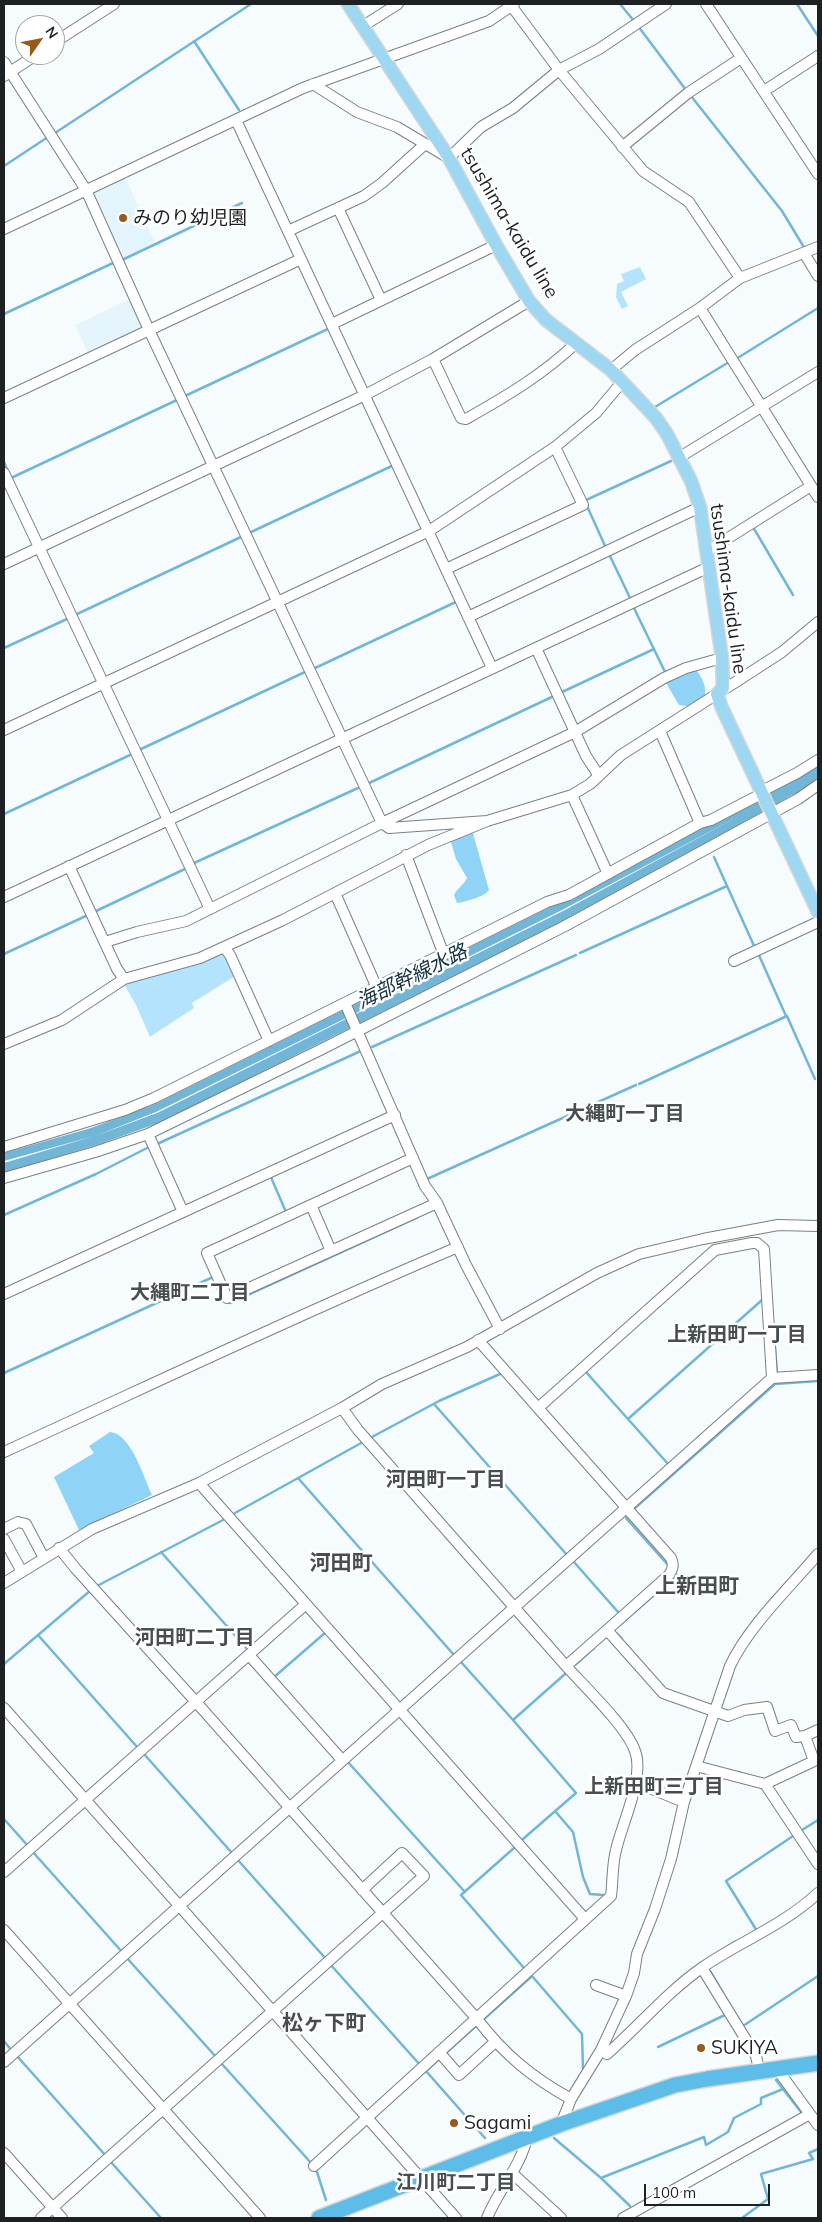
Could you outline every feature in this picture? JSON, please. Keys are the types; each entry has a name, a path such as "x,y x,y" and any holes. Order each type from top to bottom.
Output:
{"highway":[{"path":"319,2218 562,2124 675,2086 758,2065 818,2055"},
{"path":"707,2079 818,2063"}],"main road":[{"name":"tsushima-kaidu line","path":"348,4 449,158 529,301 546,320 611,370 656,418 668,434 680,457 700,507 722,658 720,691 722,708 818,912"}],"street":[{"path":"65,36 114,4"},
{"path":"363,26 398,4"},
{"path":"313,84 357,112 396,127 449,158 481,127 513,108 559,70 599,49 666,4"},
{"path":"706,4 818,174"},
{"path":"4,229 313,84 489,21 512,5 559,70 622,147 650,176 689,202 740,278"},
{"path":"764,91 818,56"},
{"path":"622,147 688,93 741,58"},
{"path":"4,62 7,74 86,190 213,467 382,823 389,828 487,821"},
{"path":"7,74 21,65"},
{"path":"236,120 492,668"},
{"path":"288,231 364,196 382,184 422,143 430,129"},
{"path":"338,208 381,300"},
{"path":"332,324 496,245"},
{"path":"611,370 635,350 700,308 740,278 818,247"},
{"path":"804,253 818,276"},
{"path":"4,398 302,259"},
{"path":"4,564 365,394 433,359 529,301"},
{"path":"700,308 818,497"},
{"path":"433,359 461,418 466,418 507,395 560,358 576,342"},
{"path":"680,457 818,372"},
{"path":"4,730 429,531 555,447 584,424 622,382"},
{"path":"446,569 583,505 555,447"},
{"path":"4,473 210,909"},
{"path":"706,552 811,486"},
{"path":"468,617 700,507"},
{"path":"4,897 709,567"},
{"path":"4,1044 62,1020 124,979 200,958 335,893 406,855 487,821 572,795 590,784 621,755 782,652 818,622"},
{"path":"536,648 586,756 599,776"},
{"path":"105,942 137,932 186,921 382,823 575,732 664,678 686,668 722,658"},
{"path":"660,731 700,823"},
{"path":"4,1147 125,1110 154,1098 547,902 569,895 700,823 711,820 818,760"},
{"path":"4,1178 95,1152 148,1134 358,1031 565,926 771,810 798,799 818,785"},
{"path":"572,795 608,874"},
{"path":"406,855 444,954"},
{"path":"69,866 124,979"},
{"path":"335,893 376,988"},
{"path":"734,961 818,922"},
{"path":"224,947 230,955 269,1041"},
{"path":"345,1003 425,1186 437,1203 500,1328"},
{"path":"4,1294 395,1115"},
{"path":"148,1134 183,1212"},
{"path":"413,1158 207,1253 227,1298 437,1203"},
{"path":"311,1205 331,1251"},
{"path":"4,1583 59,1548 121,1515 199,1483 342,1408 382,1384 478,1340 597,1272 639,1254 778,1225 818,1226"},
{"path":"538,1408 715,1250 752,1243 757,1243 764,1249 772,1378"},
{"path":"4,1452 342,1296 458,1247"},
{"path":"478,1340 671,1558 672,1570 566,1666"},
{"path":"4,2062 772,1378 818,1375"},
{"path":"314,2166 611,1896 615,1852 637,1783 638,1763 631,1742 358,1430 342,1408"},
{"path":"199,1483 585,1919"},
{"path":"4,1529 18,1522 26,1524 44,1558"},
{"path":"4,1539 22,1572"},
{"path":"59,1548 76,1570 477,2018 495,2042 519,2066 552,2089 571,2099"},
{"path":"562,2124 571,2099 601,2050 626,1996 634,1974 637,1954 655,1909 671,1859 684,1802 713,1712 735,1655 768,1612 818,1554"},
{"path":"4,1872 306,1604"},
{"path":"607,1630 663,1693 728,1716 744,1710 767,1706 775,1731 790,1725 796,1737 805,1736 818,1730"},
{"path":"249,1655 342,1760"},
{"path":"4,1708 456,2218"},
{"path":"696,1766 766,1784 814,1761 805,1736"},
{"path":"637,1783 684,1802"},
{"path":"766,1784 818,1864"},
{"path":"42,2218 424,1876 402,1853 362,1890"},
{"path":"601,2050 607,2054 676,1986 728,1950 765,1932 796,1912 818,1893"},
{"path":"4,1930 260,2218"},
{"path":"702,1968 756,2056 758,2065"},
{"path":"596,1985 626,1996"},
{"path":"439,2052 459,2075 495,2042"},
{"path":"777,2069 818,2125"},
{"path":"623,2218 810,2114"},
{"path":"487,2218 494,2202 524,2151 527,2137"},
{"path":"4,2153 62,2218"},
{"path":"512,2173 561,2218"}],"shaded area":[{"name":"みのり幼児園","path":"125,177 155,242 120,259 90,193"},
{"path":"640,267 646,279 621,292 628,306 622,309 616,297 617,284 624,281 621,274"},
{"path":"130,299 143,328 89,355 75,325"},
{"path":"694,667 704,682 704,700 693,707 679,705 666,683"},
{"path":"472,830 489,890 480,896 457,903 454,895 467,878 456,859 450,839"},
{"path":"223,952 237,975 192,1003 194,1008 150,1037 136,1005 125,986 115,992 110,991 124,982"},
{"path":"110,1432 118,1434 130,1448 152,1495 79,1530 54,1477 94,1453 89,1446"}],"water":[{"name":"海部幹線水路","path":"818,764 818,781 567,920 161,1122 97,1145 4,1173 4,1163 94,1136 4,1161 4,1153 91,1128 153,1105 558,903 567,901","holes":["741,815 563,911 157,1113 95,1136 156,1112 350,1016 562,910"]}],"waterway":[{"path":"55,133 251,4"},
{"path":"620,4 634,21"},
{"path":"797,4 818,36"},
{"path":"638,26 686,90"},
{"path":"194,41 239,110"},
{"path":"691,96 782,211 805,249"},
{"path":"4,166 48,137"},
{"path":"122,260 242,203"},
{"path":"4,314 113,263"},
{"path":"736,359 818,308"},
{"path":"185,396 330,328"},
{"path":"655,407 729,362"},
{"path":"11,478 177,400"},
{"path":"584,501 671,461"},
{"path":"4,462 8,472"},
{"path":"249,533 394,465"},
{"path":"587,506 606,548"},
{"path":"753,527 793,595"},
{"path":"75,615 241,537"},
{"path":"609,554 631,600"},
{"path":"313,669 458,601"},
{"path":"633,606 666,674"},
{"path":"4,648 67,619"},
{"path":"560,693 654,649"},
{"path":"139,750 305,672"},
{"path":"367,784 554,696"},
{"path":"4,814 130,755"},
{"path":"192,864 358,788"},
{"path":"714,857 755,948"},
{"path":"94,912 187,868"},
{"path":"580,953 727,886"},
{"path":"4,954 88,915"},
{"path":"758,953 786,1016"},
{"path":"372,1047 576,955"},
{"path":"639,1084 787,1016 815,1079"},
{"path":"157,1144 363,1050"},
{"path":"427,1179 636,1085"},
{"path":"4,1215 96,1174 149,1147"},
{"path":"270,1175 286,1212"},
{"path":"230,1303 418,1217"},
{"path":"4,1373 213,1277"},
{"path":"628,1419 762,1300"},
{"path":"774,1336 777,1373"},
{"path":"586,1372 669,1465"},
{"path":"372,1437 439,1401 500,1374"},
{"path":"635,1508 775,1384 818,1381"},
{"path":"434,1404 567,1555"},
{"path":"235,1513 363,1442"},
{"path":"298,1478 454,1655"},
{"path":"626,1518 668,1565"},
{"path":"97,1586 223,1520"},
{"path":"161,1552 249,1651"},
{"path":"574,1562 618,1612"},
{"path":"616,1628 677,1575"},
{"path":"4,1664 91,1590"},
{"path":"273,1678 326,1632"},
{"path":"616,1633 622,1639"},
{"path":"38,1635 138,1748"},
{"path":"576,1664 594,1648"},
{"path":"461,1662 513,1720"},
{"path":"523,1839 576,1793 513,1720 565,1674"},
{"path":"144,1754 232,1853"},
{"path":"347,1761 465,1892"},
{"path":"555,1811 573,1832 583,1877 590,1894 603,1895"},
{"path":"4,1819 28,1846"},
{"path":"802,1830 818,1820"},
{"path":"757,1931 726,1881 793,1836"},
{"path":"514,1848 461,1895 524,1968"},
{"path":"32,1851 123,1953"},
{"path":"237,1859 326,1959"},
{"path":"707,1959 736,1941"},
{"path":"126,1957 217,2058"},
{"path":"330,1964 421,2066"},
{"path":"710,1971 723,1993"},
{"path":"484,2019 532,1976 582,2034 583,2069"},
{"path":"743,2026 818,1976"},
{"path":"658,2047 727,2014"},
{"path":"447,2052 477,2025"},
{"path":"4,2041 12,2051"},
{"path":"17,2056 106,2156"},
{"path":"425,2072 439,2059"},
{"path":"221,2063 312,2164"},
{"path":"426,2071 485,2138"},
{"path":"776,2080 801,2112"},
{"path":"601,2178 704,2137 706,2145 728,2132 734,2118 761,2104 761,2098 783,2089"},
{"path":"554,2138 601,2178 630,2206"},
{"path":"742,2218 768,2199 761,2174 813,2159 809,2153 818,2149"},
{"path":"110,2161 161,2218"},
{"path":"316,2169 326,2200"}],"place":[{"name":"みのり幼児園","path":"123,218"},
{"name":"SUKIYA","path":"701,2048"},
{"name":"Sagami","path":"454,2123"}],"district":[{"name":"大縄町一丁目","path":"625,1114"},
{"name":"大縄町二丁目","path":"190,1293"},
{"name":"上新田町一丁目","path":"737,1335"},
{"name":"河田町一丁目","path":"446,1480"},
{"name":"河田町","path":"341,1564"},
{"name":"上新田町","path":"697,1587"},
{"name":"河田町二丁目","path":"195,1638"},
{"name":"上新田町三丁目","path":"654,1787"},
{"name":"松ヶ下町","path":"324,2024"},
{"name":"江川町二丁目","path":"456,2183"}]}
